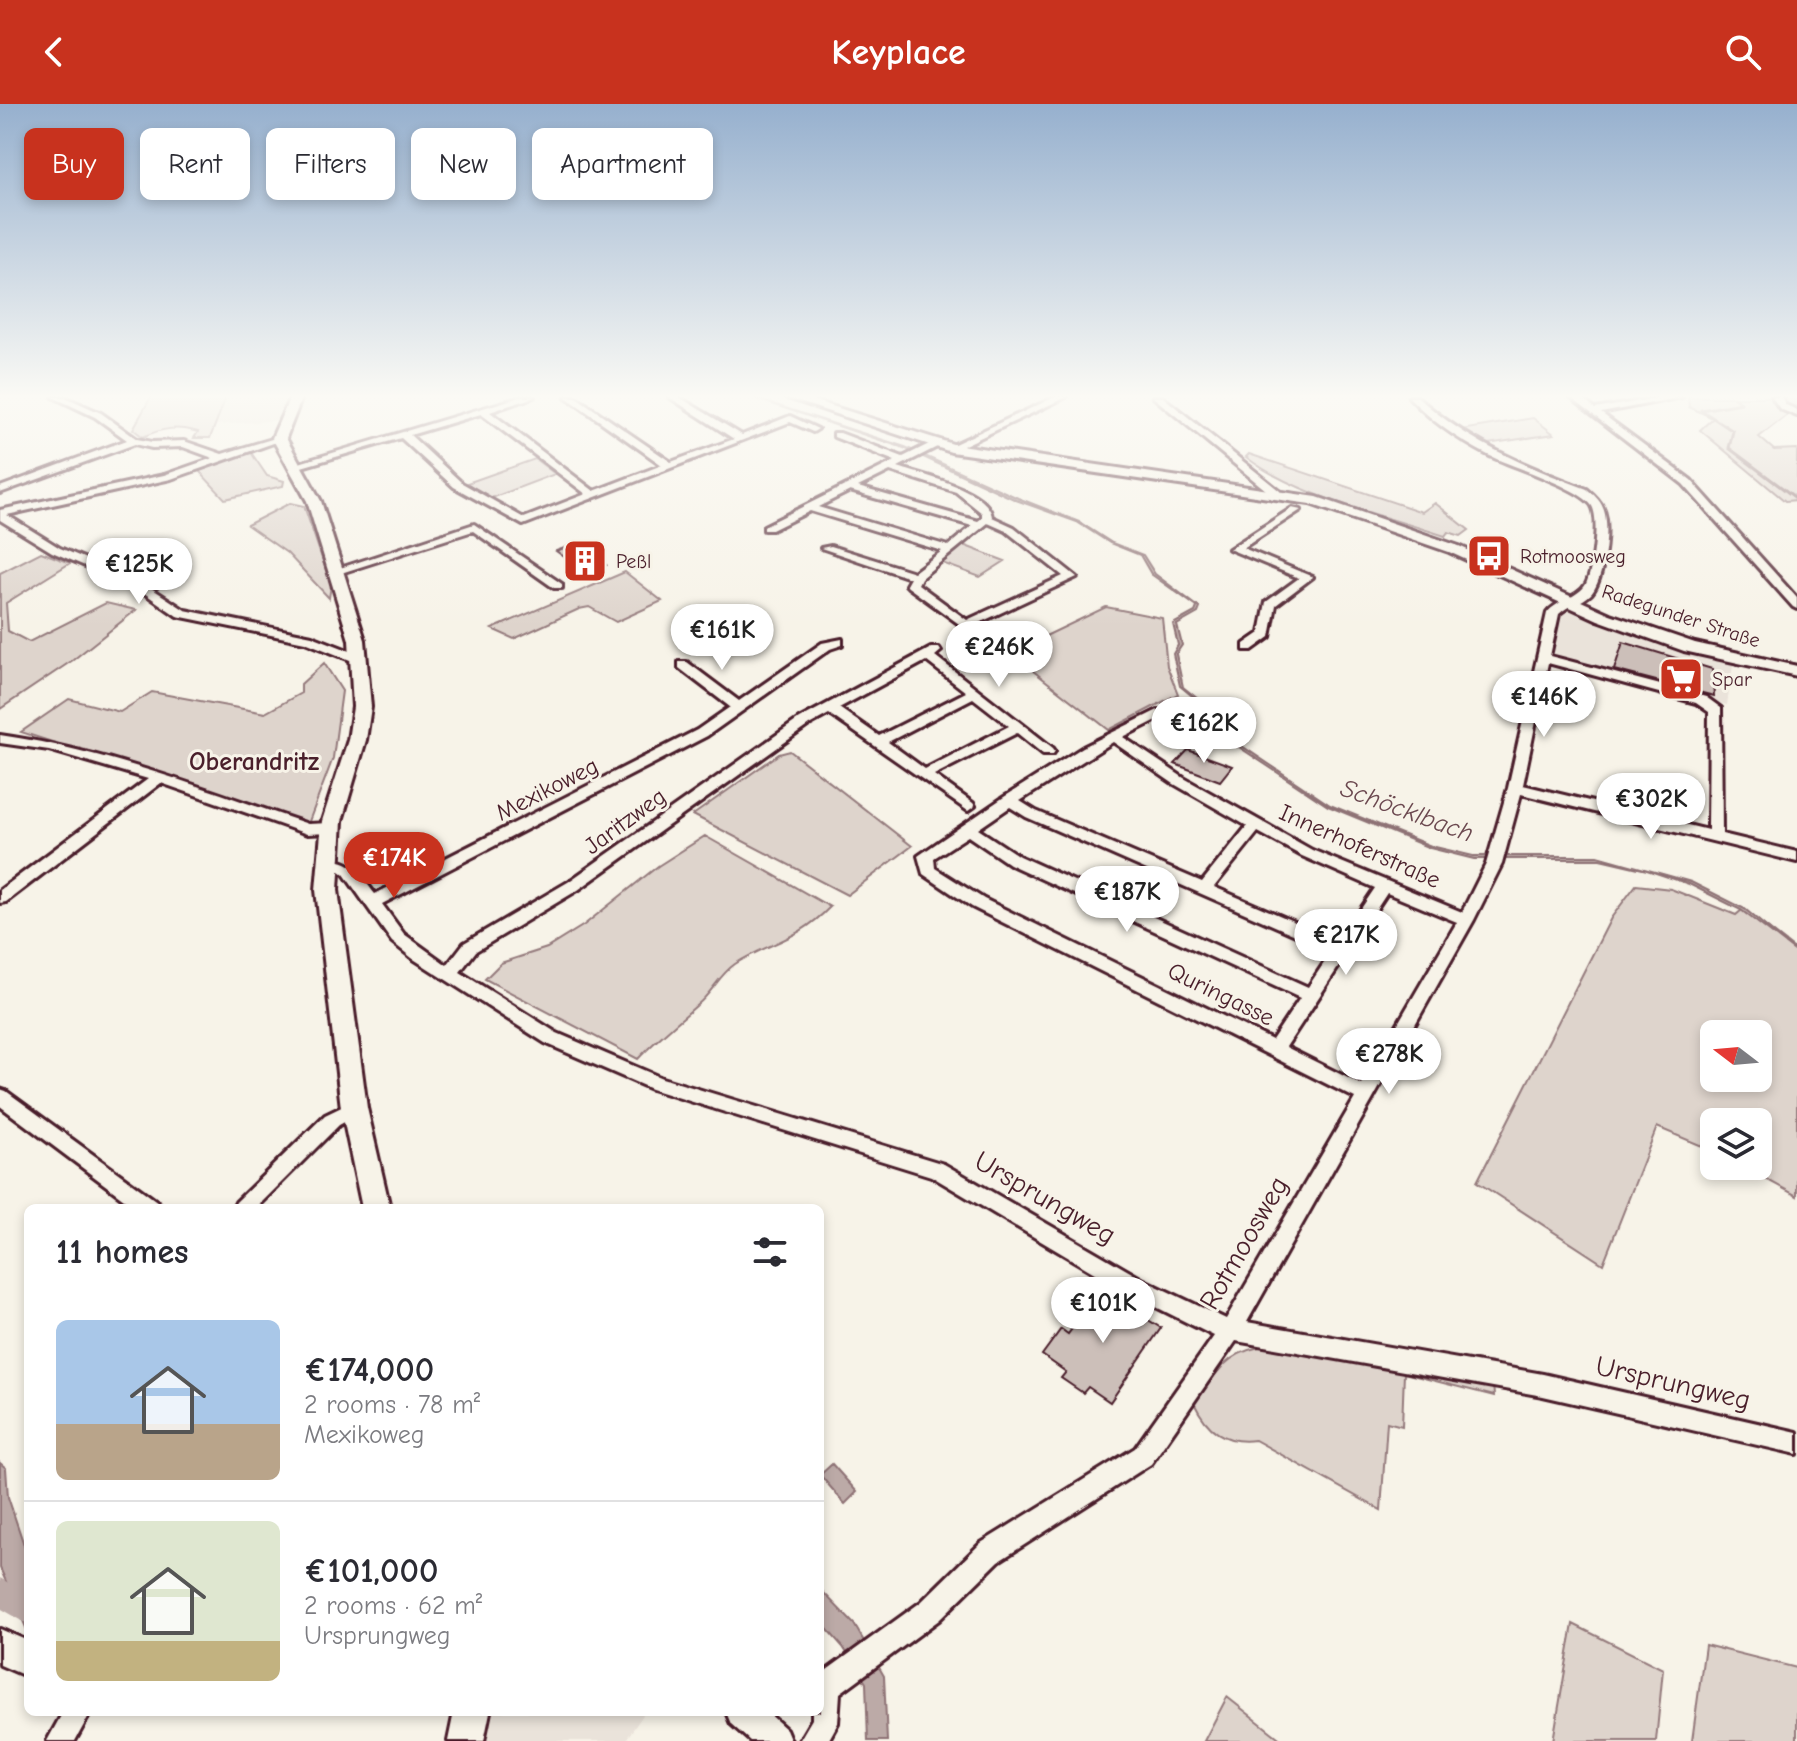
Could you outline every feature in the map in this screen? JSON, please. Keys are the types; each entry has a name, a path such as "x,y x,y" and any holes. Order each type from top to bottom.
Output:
{"main road":[{"path":"298,473 314,501 337,571 353,620 359,659 362,707 357,740 330,828 327,869 332,940 354,1108 364,1166 375,1204"},
{"name":"Radegunder Straße","path":"1134,473 1276,493 1396,527 1474,557 1571,602 1690,647 1797,671"},
{"path":"0,1647 24,1657"},
{"path":"466,1741 471,1716"}],"street":[{"path":"0,490 45,473"},
{"path":"0,514 177,473"},
{"path":"445,473 458,485 523,522 650,473"},
{"path":"565,473 593,495"},
{"path":"768,528 879,473"},
{"path":"849,488 984,522 1010,529 1071,577 966,625 912,585 916,576 984,522 987,512 960,490 907,473"},
{"path":"1252,473 1276,493"},
{"name":"Rotmoosweg","path":"812,1741 825,1723 824,1690 930,1611 990,1552 1143,1456 1231,1330 1466,920 1495,859 1515,788 1553,613 1592,584 1602,526 1594,501 1583,491 1542,473"},
{"path":"1675,473 1791,592 1797,605"},
{"path":"810,508 950,550"},
{"path":"1248,647 1266,634 1270,604 1307,577 1235,549 1296,510"},
{"path":"0,514 56,550 141,586 181,613 298,637 359,659"},
{"path":"337,571 474,527 558,586"},
{"path":"827,548 916,576"},
{"name":"Mexikoweg","path":"372,902 670,750 740,708 826,646 838,642"},
{"name":"Jaritzweg","path":"454,976 470,947 573,886 722,777 830,708 931,654 974,693 1048,751"},
{"path":"1542,658 1711,705 1716,711 1715,836"},
{"path":"683,665 740,708"},
{"path":"878,742 974,693"},
{"path":"830,708 968,806"},
{"path":"1158,714 1009,800 968,829 1014,860 1310,995"},
{"path":"923,775 1018,727"},
{"name":"Innerhoferstraße","path":"1114,737 1170,776 1325,862 1466,920"},
{"path":"0,739 50,746 159,778 307,829 330,828"},
{"path":"0,898 159,778"},
{"path":"1515,788 1797,857"},
{"path":"1009,800 1031,814 1341,948"},
{"path":"1204,889 1256,825"},
{"name":"Quringasse","path":"968,829 926,856 928,870 978,903 1366,1095"},
{"name":"Ursprungweg","path":"327,869 342,866 349,870 398,938 551,1038 657,1084 937,1170 1137,1287 1216,1327 1571,1390 1797,1443"},
{"path":"1276,1048 1384,886"},
{"path":"0,1096 146,1204"},
{"path":"247,1204 332,1120 354,1108"},
{"path":"60,1741 76,1716"}],"shaded area":[{"path":"201,473 265,473 284,481 283,486 225,499"},
{"path":"494,473 555,474 489,499 467,483"},
{"name":"Schöcklbach","path":"959,473 1079,522 1112,543 1143,555 1155,574 1200,608 1198,613 1177,625 1182,645 1176,654 1183,687 1229,724 1239,744 1330,805 1431,846 1473,856 1598,856 1691,882 1745,909 1797,953 1741,910 1689,884 1647,870 1600,859 1474,859 1430,848 1328,806 1236,745 1225,723 1180,686 1173,654 1178,645 1173,624 1195,612 1197,607 1151,574 1140,555 1110,543 1077,522 1016,500"},
{"path":"1271,473 1307,473 1422,512 1435,503 1469,530 1461,536 1448,532 1445,536 1340,503"},
{"path":"1752,473 1797,473 1797,500 1785,501"},
{"path":"290,503 304,506 331,585 329,598 287,553 247,525"},
{"path":"963,545 1005,561 980,577 942,563"},
{"path":"41,552 70,563 6,603 8,631 29,642 106,603 136,610 73,660 0,709 0,573"},
{"path":"625,572 662,601 616,622 589,607 579,609 514,639 492,629"},
{"path":"1106,607 1162,618 1167,666 1178,694 1109,730 1010,653"},
{"path":"1558,611 1570,611 1733,665 1727,705 1547,658"},
{"path":"324,663 342,691 333,758 308,824 21,732 69,699 120,712 152,692 265,713 301,693 301,684"},
{"path":"790,751 912,846 847,895 693,815 779,754"},
{"path":"705,836 830,907 795,934 729,968 702,1000 638,1059 485,979 501,963 547,948 584,925 658,866"},
{"path":"1636,885 1671,889 1736,915 1743,909 1797,951 1797,1196 1768,1180 1772,1180 1772,1108 1700,1108 1700,1145 1657,1127 1603,1264 1477,1182 1611,918"},
{"path":"1272,1345 1493,1383 1494,1396 1404,1373 1402,1426 1387,1422 1381,1510 1255,1440 1234,1440 1218,1433 1199,1413 1194,1403 1226,1363 1244,1351"},
{"path":"0,1463 6,1468 8,1497 24,1545 24,1623 0,1568"},
{"path":"832,1464 857,1492 845,1504 824,1480 824,1471"},
{"path":"824,1593 854,1624 884,1676 887,1741 868,1741 866,1683 843,1647 824,1626"},
{"path":"1573,1624 1663,1669 1656,1741 1553,1741"},
{"path":"1705,1645 1797,1668 1797,1741 1692,1741"},
{"path":"1227,1697 1283,1741 1204,1741"},
{"path":"487,1716 642,1716 627,1738 630,1741 481,1741"}],"building":[{"name":"Peßl","path":"575,544 606,565 587,573 556,551"},
{"name":"Spar","path":"1623,642 1712,669 1714,696 1614,670"},
{"path":"1188,750 1232,766 1220,781 1175,764"},
{"path":"1102,1288 1121,1301 1125,1296 1146,1310 1142,1316 1161,1328 1110,1402 1088,1387 1083,1393 1061,1378 1066,1372 1042,1355 1061,1329 1068,1334"}],"waterway":[{"path":"1763,473 1797,499"},
{"path":"0,1592 24,1607"}],"place":[{"name":"Rotmoosweg","path":"1489,556"},
{"name":"Peßl","path":"585,561"},
{"name":"Spar","path":"1681,679"}],"district":[{"name":"Oberandritz","path":"254,762"}]}
